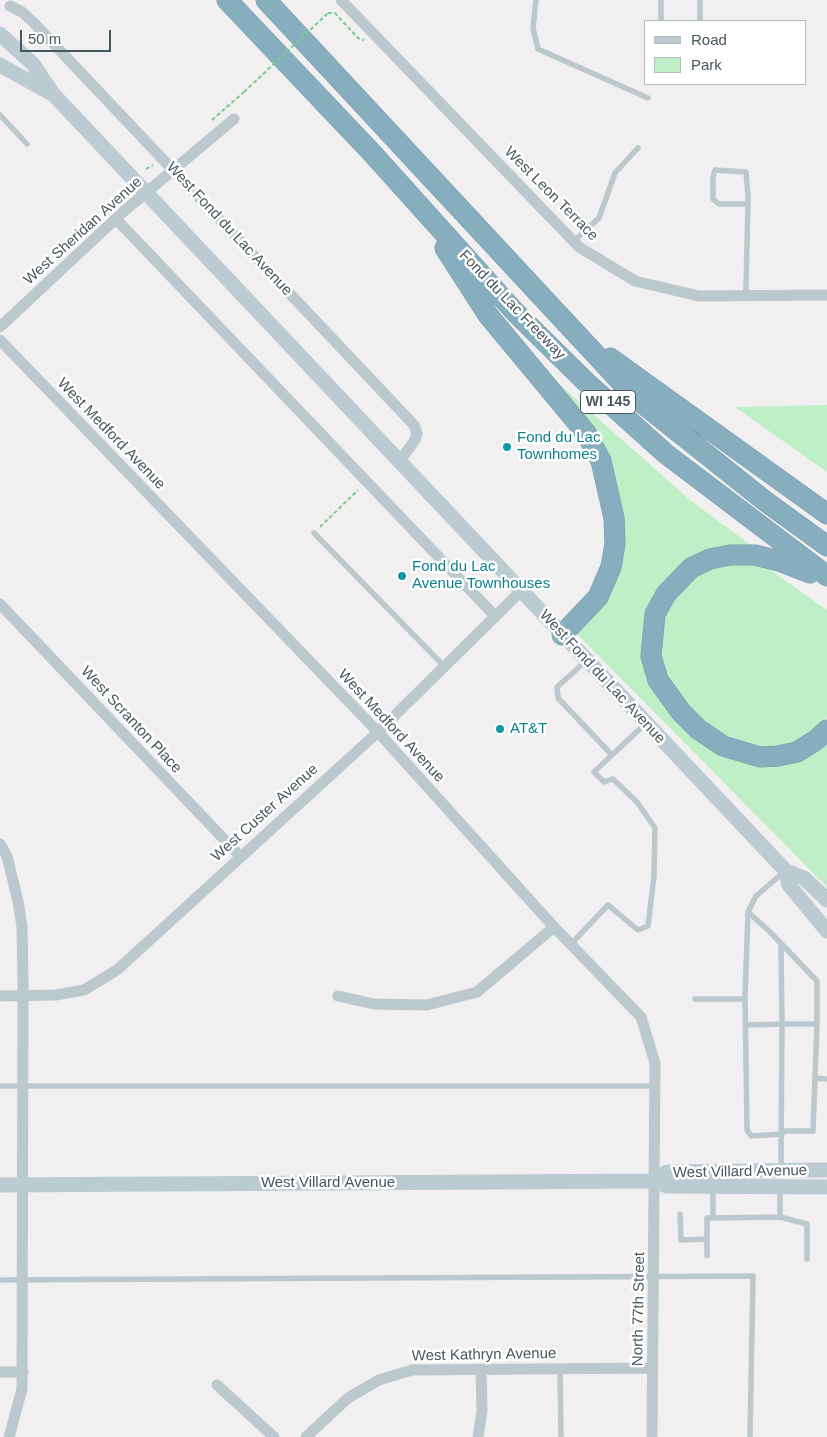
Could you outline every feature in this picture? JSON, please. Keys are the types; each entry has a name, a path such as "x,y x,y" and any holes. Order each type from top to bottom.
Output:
{"highway":[{"path":"210,0 255,30"},
{"name":"Fond du Lac Freeway","path":"227,0 414,200 515,312 586,382 666,454 827,578"},
{"name":"Fond du Lac Freeway","path":"266,0 637,400 827,546"},
{"path":"414,200 488,315 586,433 600,461 614,518 615,544 611,567 607,580 595,600 562,635"},
{"path":"572,330 827,514"},
{"path":"827,578 779,561 755,555 730,554 710,558 691,568 666,594 655,614 651,656 658,680 681,712 698,729 722,746 760,757 778,756 797,752 816,740 827,730"}],"street":[{"name":"West Leon Terrace","path":"346,2 574,242 635,282 698,296 827,295"},
{"name":"West Fond du Lac Avenue","path":"10,6 33,22 414,425 417,433 415,440 399,462"},
{"name":"West Fond du Lac Avenue","path":"0,34 33,64 53,94 786,871 804,878 827,900"},
{"name":"West Fond du Lac Avenue","path":"0,65 53,94"},
{"name":"West Sheridan Avenue","path":"0,327 116,219 234,119"},
{"path":"116,219 495,616"},
{"name":"West Medford Avenue","path":"0,340 378,732 554,927 640,1017 655,1063 655,1181"},
{"name":"West Custer Avenue","path":"0,996 56,995 84,990 103,980 131,958 240,856 378,732 521,591"},
{"name":"West Scranton Place","path":"0,604 240,856"},
{"path":"0,844 7,856 15,882 22,927 24,996 22,1086 23,1372 22,1389 9,1437"},
{"name":"West Fond du Lac Avenue","path":"786,871 790,885 827,931"},
{"path":"338,996 374,1004 426,1005 477,992 554,927"},
{"name":"West Villard Avenue","path":"655,1181 667,1172 827,1170"},
{"name":"West Villard Avenue","path":"0,1184 655,1181 667,1186 827,1187"},
{"name":"North 77th Street","path":"652,1437 655,1181"},
{"name":"West Kathryn Avenue","path":"306,1437 348,1398 379,1380 412,1370 653,1368"},
{"path":"478,1437 482,1411 481,1369"},
{"path":"0,1372 23,1372"},
{"path":"218,1385 274,1437"}],"lane":[{"path":"536,0 533,28 538,49 648,98"},
{"path":"661,0 661,20"},
{"path":"700,0 700,20"},
{"path":"0,115 27,144"},
{"path":"574,242 599,218 615,173 638,148"},
{"path":"746,296 748,204 746,172 715,170 713,177 713,199 719,204 748,204"},
{"path":"314,533 444,666"},
{"path":"587,661 557,687 558,698 612,755"},
{"path":"571,944 608,905 638,930 648,926 654,876 655,828 636,802 613,779 604,782 594,772 646,723"},
{"path":"748,912 816,981 817,1024 813,1131 750,1136 746,1130 745,999 748,912 756,896 786,871"},
{"path":"780,1217 782,1170 781,944"},
{"path":"695,999 745,999"},
{"path":"746,1025 817,1024"},
{"path":"815,1078 827,1079"},
{"path":"0,1086 655,1086"},
{"path":"713,1187 713,1218"},
{"path":"680,1214 681,1240 707,1239"},
{"path":"707,1256 707,1218 780,1217 807,1224 807,1259"},
{"path":"0,1280 654,1275 753,1276 750,1437"},
{"path":"560,1369 561,1437"}],"path":[{"path":"209,123 328,14"},
{"path":"146,169 164,160"},
{"path":"314,533 360,488"}],"green space":[{"path":"560,385 690,500 752,546 657,594 657,687 750,759 827,736 827,887 577,634 577,628 599,606 619,509 558,387"},
{"path":"827,405 827,472 735,407"},
{"path":"756,560 827,610 827,717 821,725 804,738 789,744 769,747 752,746 728,739 693,712 670,684 658,651 662,612 702,568"}],"place":[{"name":"Fond du Lac Townhomes","path":"507,447"},
{"name":"Fond du Lac Avenue Townhouses","path":"402,576"},
{"name":"AT&T","path":"500,729"}]}
